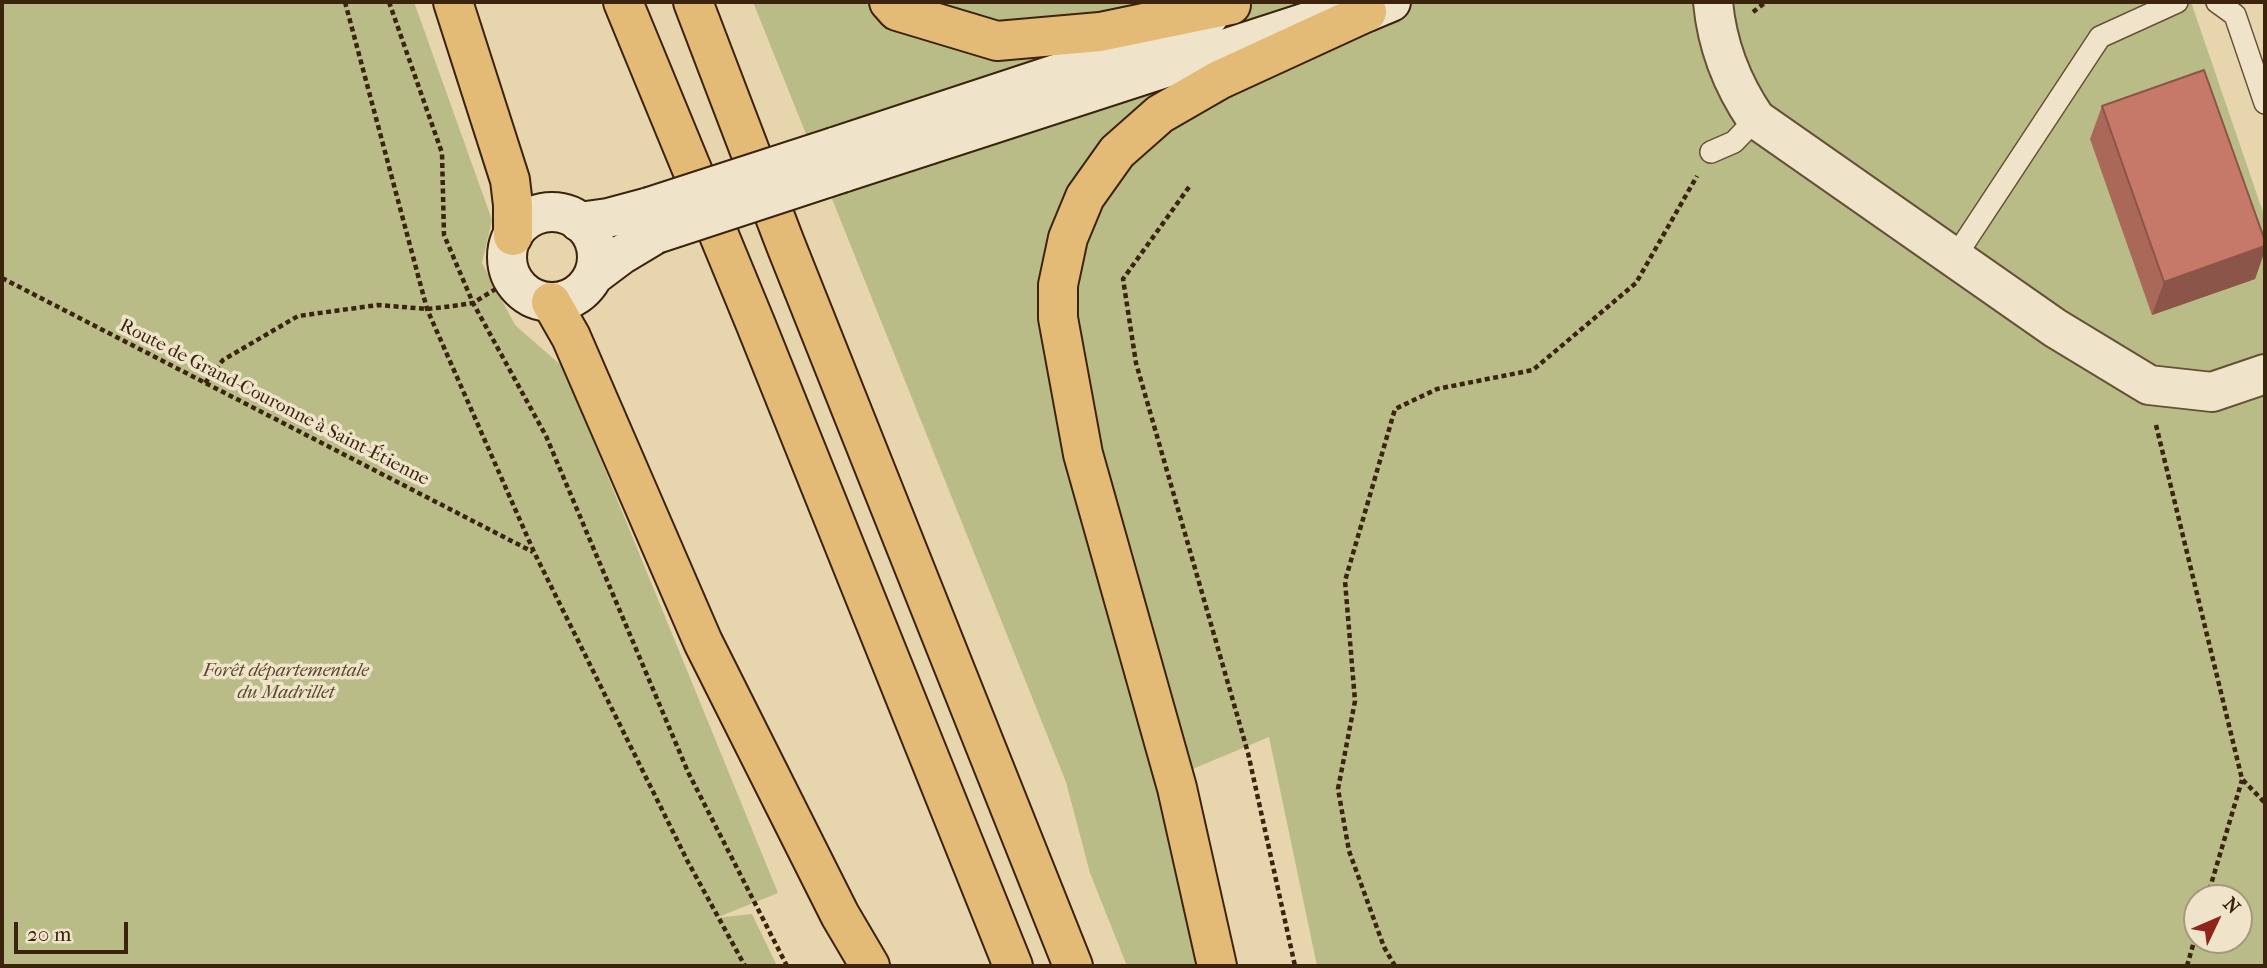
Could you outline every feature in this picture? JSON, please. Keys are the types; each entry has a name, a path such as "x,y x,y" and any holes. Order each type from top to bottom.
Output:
{"highway":[{"path":"453,2 510,180 513,236"},
{"path":"623,2 762,337 1013,966"},
{"path":"693,2 790,256 1073,966"},
{"path":"889,2 897,11 997,41 1100,32 1236,3"},
{"path":"1217,966 1177,788 1083,454 1058,318 1058,285 1068,238 1085,197 1117,152 1160,114 1219,80 1379,7"},
{"path":"551,302 571,337 703,642 841,915 870,966"}],"street":[{"path":"1690,2 1715,17 1738,93 1756,120 2056,328 2149,385 2212,392 2265,374"},
{"path":"838,160 1174,35 1236,3"},
{"path":"579,222 608,218 652,221 838,160 1313,20 1379,7"},
{"path":"542,214 565,215 579,222 589,232 596,246 597,261 593,276 586,287 576,296 551,302 536,299 522,291 512,279 507,250 522,224 542,214"},
{"path":"593,276 621,254 652,221"}],"lane":[{"path":"1955,257 2099,37 2176,2"},
{"path":"2217,2 2235,15 2265,103"},
{"path":"1710,152 1734,142 1756,120"}],"path":[{"path":"345,2 427,309 534,552 688,862 746,966"},
{"path":"389,2 442,153 444,235 473,303 546,436 688,772 787,966"},
{"path":"1395,966 1384,947 1349,851 1338,789 1355,701 1345,581 1395,409 1437,389 1533,370 1636,283 1710,152"},
{"path":"1189,187 1123,279 1136,363 1248,753 1295,966"},
{"name":"Route de Grand-Couronne à Saint-Étienne","path":"2,278 534,552"},
{"path":"205,383 223,360 298,316 378,305 427,309 473,303 512,279"},
{"path":"2149,385 2161,451 2242,779 2265,803"},
{"path":"2211,884 2242,779"}],"green space":[{"name":"Forêt départementale du Madrillet","path":"2,2 414,2 492,220 482,263 515,325 563,367 778,893 716,918 752,914 777,966 2,966"},
{"path":"753,2 2191,2 2265,218 2265,966 1317,966 1269,737 1157,784 1196,966 1127,966 1090,873 1066,782"}],"building":[{"path":"2204,70 2265,246 2164,282 2102,106"}]}
